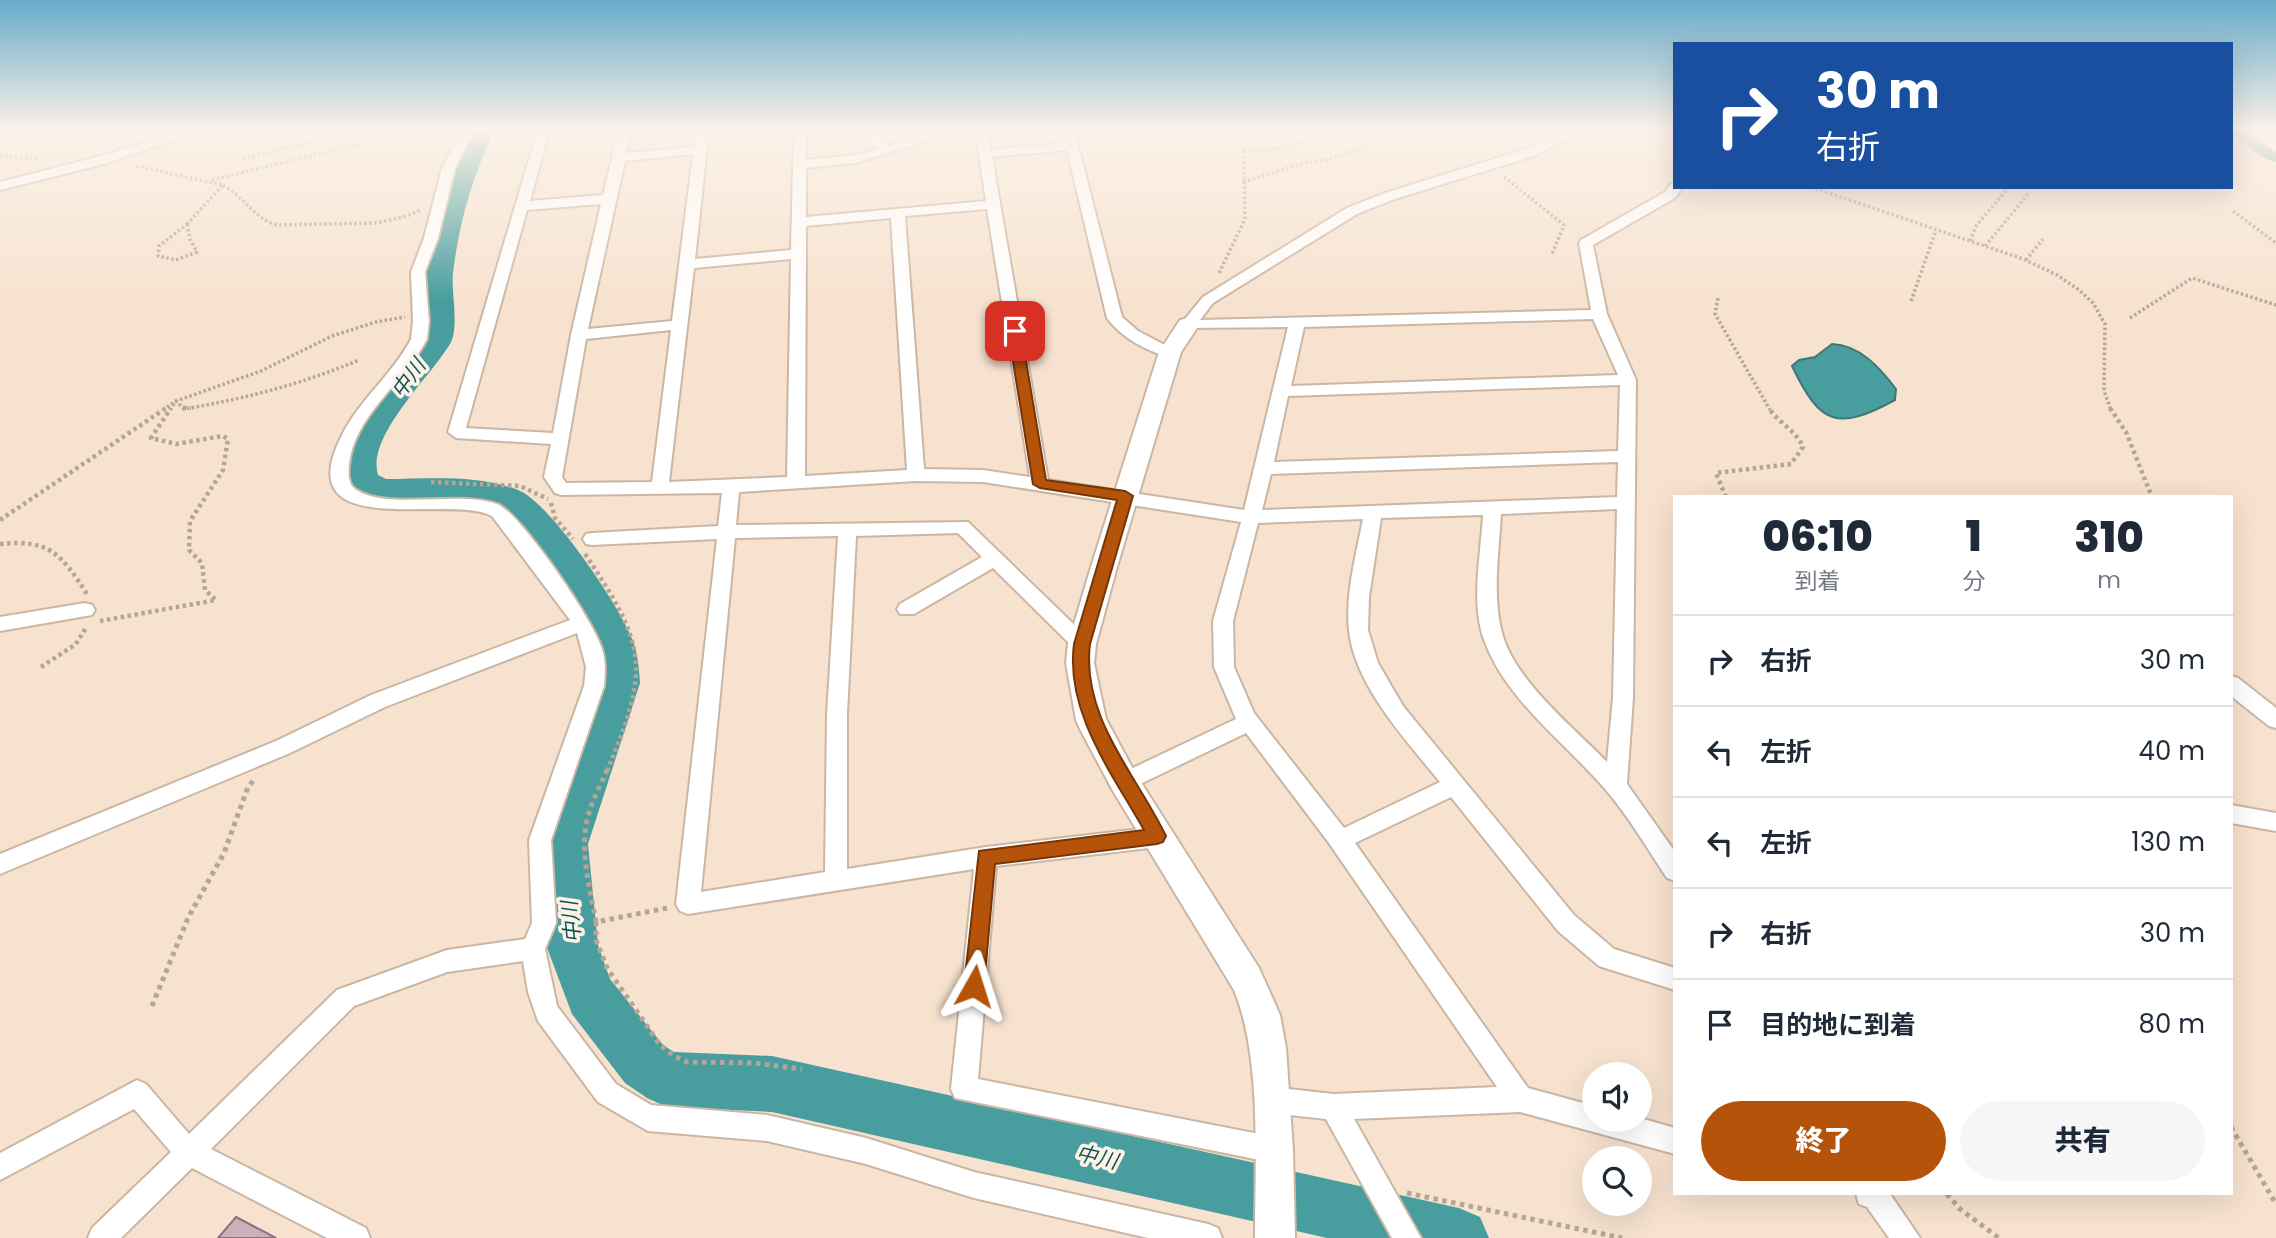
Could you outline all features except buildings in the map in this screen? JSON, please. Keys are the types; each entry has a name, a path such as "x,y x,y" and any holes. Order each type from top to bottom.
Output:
{"street":[{"path":"442,187 432,237 417,276 420,337 349,433 340,470 340,483 345,490 365,502 475,506 497,511 574,607 596,658 597,671 540,840 544,923 533,949 540,992 547,1013 607,1093 648,1118 767,1128 866,1151 974,1185 1208,1238"},
{"path":"527,187 456,432 512,438 560,439"},
{"path":"612,187 579,335 553,477 561,489 731,487 916,475 983,476 1252,517 1625,503"},
{"path":"660,488 696,187"},
{"path":"796,482 799,187"},
{"path":"991,187 1040,484"},
{"path":"1083,187 1115,318 1130,333 1170,352"},
{"path":"1275,1233 1275,1158 1268,1048 1262,1015 1247,981 1124,782 1091,720 1080,663 1082,644 1170,352 1188,325 1208,300 1352,211 1420,187"},
{"path":"1616,785 1623,697 1628,380 1600,314 1586,243 1670,195 1674,189"},
{"path":"522,206 609,199"},
{"path":"799,222 994,204"},
{"path":"898,213 916,475"},
{"path":"687,264 799,254"},
{"path":"1188,325 1600,314"},
{"path":"1297,322 1252,517 1233,577 1223,621 1224,667 1250,722 1340,840 1520,1099"},
{"path":"579,335 680,326"},
{"path":"1281,391 1628,380"},
{"path":"1264,468 1626,456"},
{"path":"731,487 688,904 986,857 1157,836"},
{"path":"1492,509 1489,613 1492,634 1501,655 1530,693 1616,785 1673,868"},
{"path":"1373,512 1361,591 1359,625 1362,646 1374,676 1396,712 1566,923 1607,958 1673,978"},
{"path":"592,539 726,532 962,527 1082,644"},
{"path":"836,881 837,714 847,530"},
{"path":"907,609 995,559"},
{"path":"0,624 86,616"},
{"path":"0,864 283,747 378,701 580,624"},
{"path":"2233,686 2276,720"},
{"path":"1124,782 1250,722"},
{"path":"1340,840 1455,785"},
{"path":"2233,814 2276,822"},
{"path":"986,857 964,1089 1275,1158"},
{"path":"102,1238 346,998 447,961 533,949"},
{"path":"0,1167 137,1093 188,1153 356,1238"},
{"path":"1271,1100 1333,1107 1520,1099 1582,1115"},
{"path":"1333,1107 1407,1238"},
{"path":"1643,1132 1673,1140"},
{"path":"1875,1195 1906,1238"}],"path":[{"path":"187,224 190,239 197,252 176,260 158,256 159,246 187,224 221,187"},
{"path":"227,187 243,198 255,214 270,224 281,226 332,226 406,218 420,209"},
{"path":"1223,291 1218,288 1216,280 1239,236 1245,217 1243,187"},
{"path":"1517,187 1564,225 1552,254"},
{"path":"1817,189 2026,260 2057,275 2079,290 2093,303 2105,324 2104,391 2112,412 2126,432 2151,495"},
{"path":"1970,241 1976,226 2007,189"},
{"path":"1985,246 2029,193"},
{"path":"2232,211 2276,243"},
{"path":"1911,301 1936,230"},
{"path":"2026,260 2043,239"},
{"path":"2130,318 2192,278 2276,305"},
{"path":"1718,298 1715,314 1723,330 1776,419 1800,439 1803,447 1791,464 1716,473 1725,495"},
{"path":"0,520 176,401 261,371 332,336 376,322 419,314"},
{"path":"176,401 184,409 222,403 336,370 359,360"},
{"path":"86,616 216,600 205,590 202,563 189,550 190,521 223,470 228,439 223,436 189,443 156,442 152,438 176,401"},
{"path":"432,482 505,483 525,487 538,499 553,499"},
{"path":"152,1006 182,930 224,853 248,787 281,755 283,747"},
{"path":"688,904 596,922 596,940 619,989 660,1045 681,1059 703,1063 731,1062 802,1069"},
{"path":"2233,1130 2276,1204"},
{"path":"1382,1194 1622,1238"},
{"path":"1948,1195 1960,1209 1999,1238"}],"water":[{"path":"1832,344 1852,348 1868,359 1896,389 1895,400 1875,410 1844,419 1821,411 1792,366 1799,360 1815,357"}],"waterway":[{"name":"中川","path":"457,187 444,235 436,280 435,340 371,430 361,450 357,468 363,483 386,492 473,493 505,500 518,506 583,590 611,639 618,662 618,683 564,844 572,945 579,967 591,996 644,1064 667,1079 772,1084 1459,1238"}],"route":[{"path":"974,986 986,857 1157,836 1091,720 1080,663 1082,644 1125,496 1040,484 1015,331"}]}
